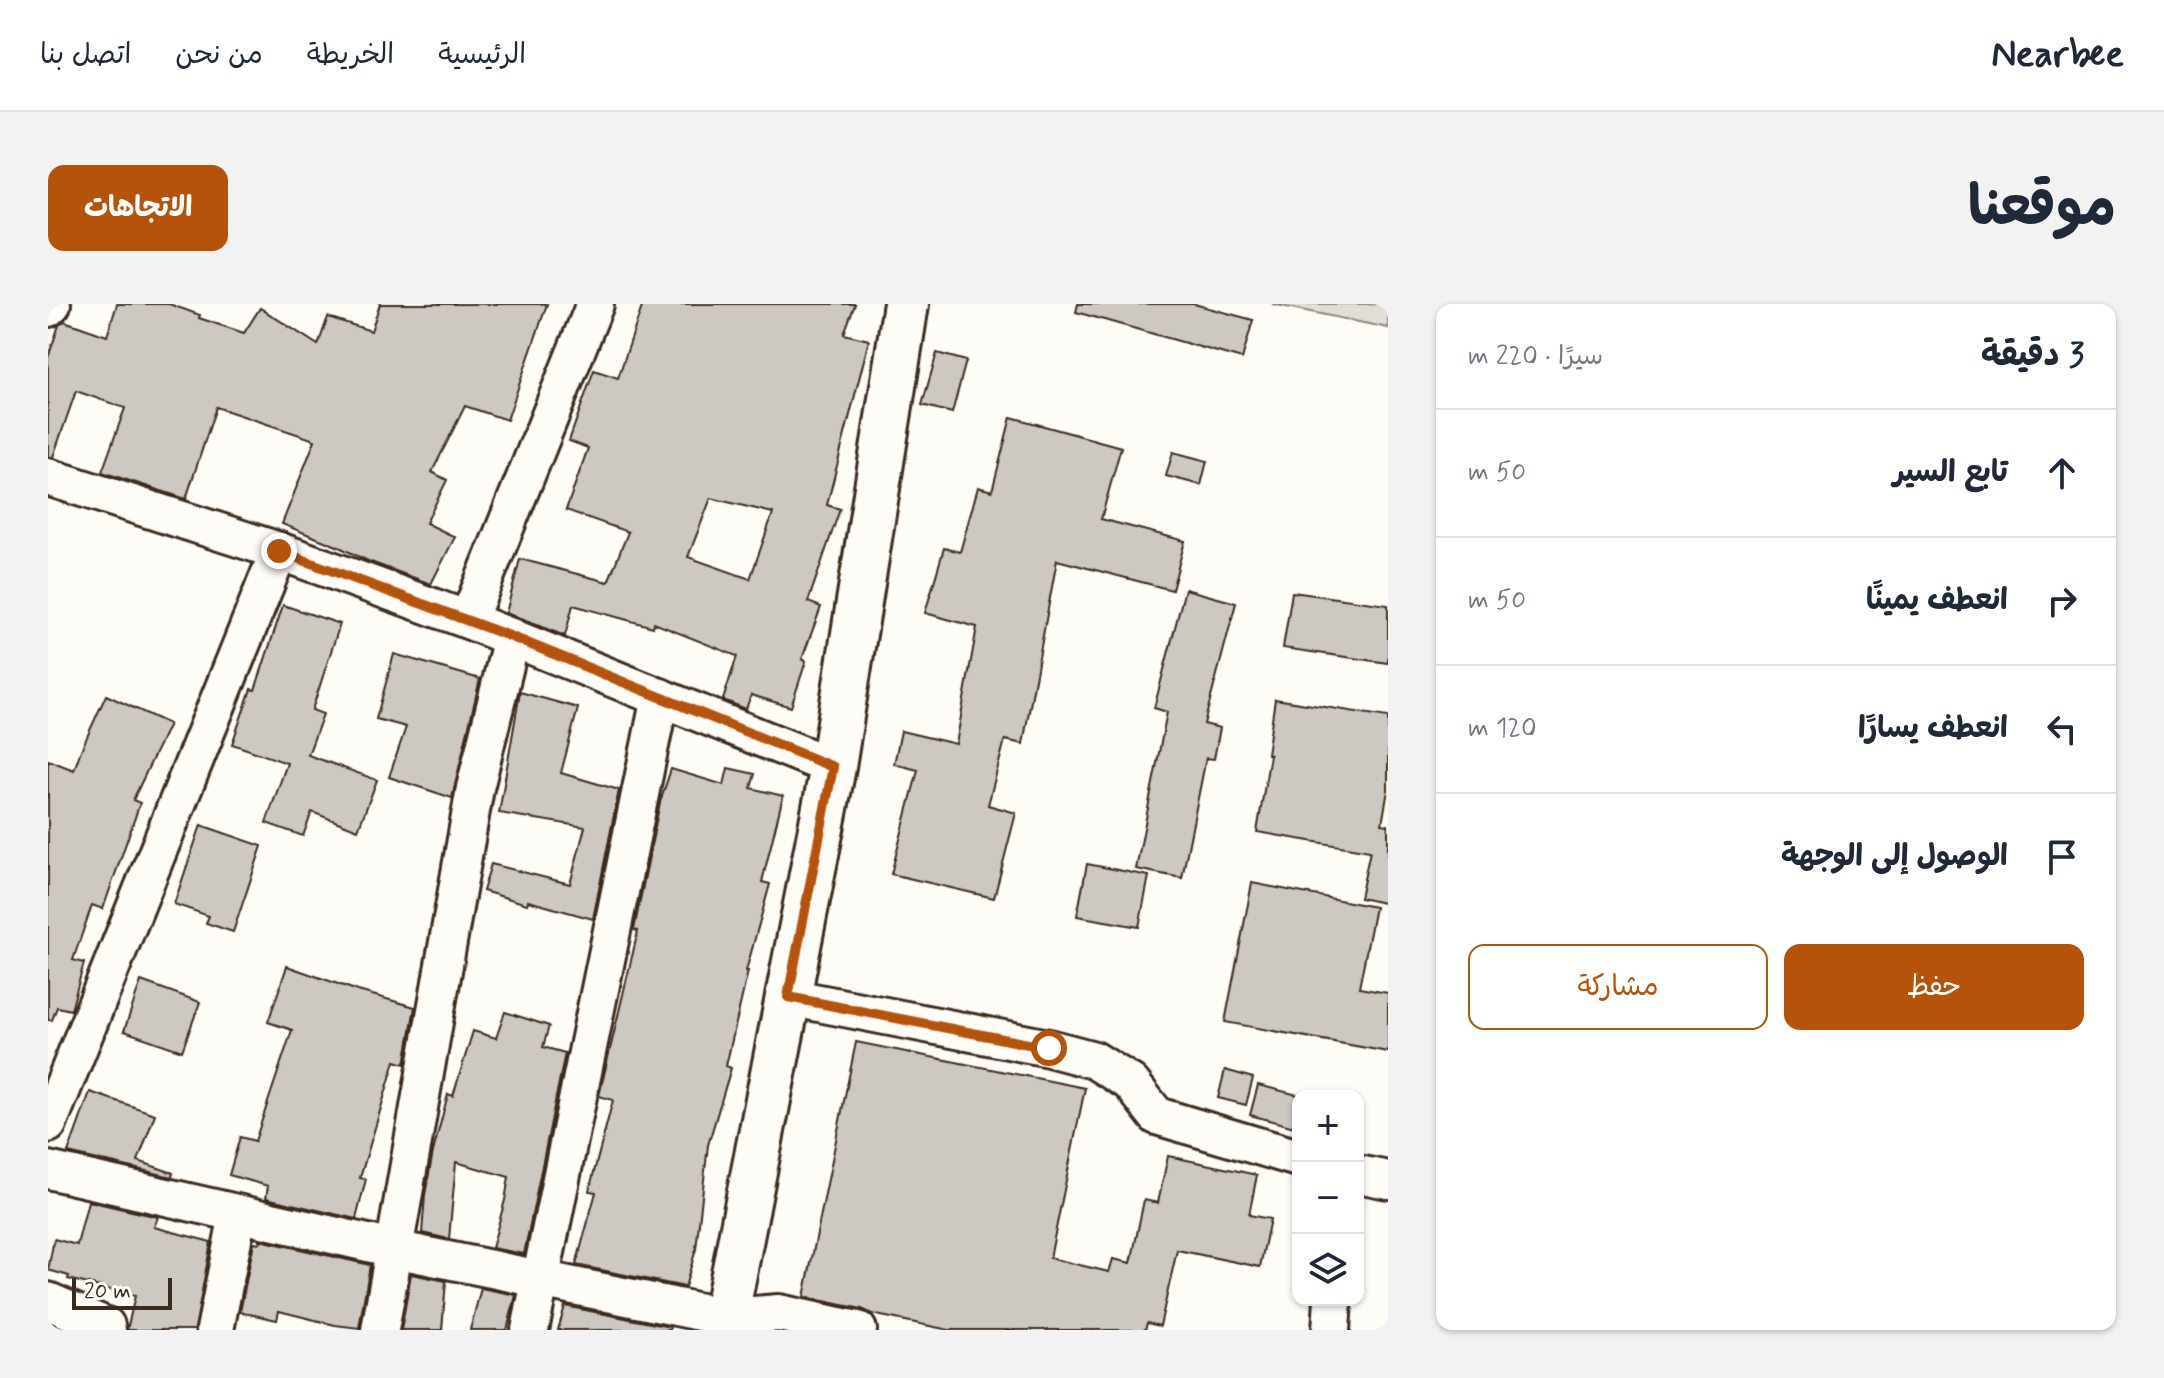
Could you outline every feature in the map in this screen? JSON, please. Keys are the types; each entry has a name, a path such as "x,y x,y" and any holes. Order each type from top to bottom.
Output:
{"main road":[{"path":"724,1323 833,767 906,304"}],"street":[{"path":"468,620 595,304"},
{"path":"48,477 279,551 468,620 833,767"},
{"path":"48,1124 279,551"},
{"path":"380,1330 475,788 512,637"},
{"path":"530,1330 660,697"},
{"path":"788,997 1049,1048 1094,1060 1131,1083 1157,1116 1292,1156"},
{"path":"48,1170 724,1323 779,1313 858,1330"},
{"path":"1364,1175 1388,1180"},
{"path":"215,1330 238,1214"},
{"path":"48,1301 106,1326 107,1330"},
{"path":"1331,1330 1333,1306"}],"shaded area":[{"path":"1272,304 1388,304 1388,328"}],"building":[{"path":"117,304 169,304 244,333 260,308 318,345 328,317 371,331 380,304 547,304 507,420 465,406 432,472 447,480 426,523 455,537 431,584 282,524 315,440 216,407 186,499 102,472 125,408 76,391 53,457 48,457 48,358 59,325 64,321 107,336"},
{"path":"643,304 855,304 844,334 869,340 827,505 840,509 808,602 821,607 802,659 806,661 791,707 751,695 746,709 723,700 737,656 654,623 653,627 573,605 565,636 506,613 520,559 608,582 628,532 566,510 588,448 569,441 594,370 618,378","holes":["711,498 773,513 750,579 688,557"]},
{"path":"1078,304 1194,304 1253,320 1242,359 1076,312"},
{"path":"937,353 966,361 952,413 922,405"},
{"path":"1011,417 1121,447 1101,519 1185,541 1172,590 1057,560 1023,744 1005,740 988,805 1016,813 994,898 891,874 918,770 894,764 901,731 956,744 977,627 925,613 944,548 960,552 978,487 992,491"},
{"path":"1173,452 1207,461 1201,485 1166,476"},
{"path":"1185,589 1236,603 1204,724 1220,728 1214,759 1206,758 1182,878 1136,869 1167,712 1154,708"},
{"path":"1292,592 1388,605 1388,663 1283,648"},
{"path":"283,605 340,624 312,710 323,714 308,755 377,780 358,830 312,812 303,836 266,823 287,763 232,744 251,689 255,690"},
{"path":"394,654 480,679 452,798 389,777 406,727 376,719"},
{"path":"520,692 578,708 561,773 619,790 593,919 483,891 491,864 570,884 585,827 499,813"},
{"path":"106,695 169,724 133,800 140,803 103,909 92,905 73,960 84,963 71,1010 57,1007 52,1020 48,1020 48,760 74,770"},
{"path":"1275,699 1388,717 1388,790 1382,824 1388,825 1388,904 1360,898 1370,851 1257,832 1270,755 1267,754"},
{"path":"728,768 755,774 751,788 783,796 762,882 770,884 746,971 726,1066 731,1068 708,1145 696,1249 685,1287 576,1265 596,1192 589,1191 613,1100 599,1096 638,931 634,930 660,802 671,769 724,785"},
{"path":"201,825 262,846 233,932 206,923 209,916 174,904"},
{"path":"1087,864 1149,876 1139,927 1077,916"},
{"path":"1252,883 1375,907 1359,988 1388,993 1388,1052 1225,1022"},
{"path":"287,966 415,1007 405,1064 395,1061 360,1178 366,1179 356,1219 266,1198 268,1186 229,1175 240,1137 255,1141 292,1030 268,1022"},
{"path":"141,981 200,1002 182,1051 124,1031"},
{"path":"505,1012 549,1026 543,1047 565,1053 524,1254 492,1248 509,1177 456,1162 449,1239 422,1233 433,1152 448,1094 453,1096 473,1031 496,1038"},
{"path":"856,1042 1085,1088 1050,1258 1109,1272 1113,1259 1131,1263 1144,1200 1158,1203 1168,1156 1257,1175 1249,1215 1270,1219 1260,1267 1177,1250 1160,1326 1147,1323 1145,1330 949,1330 804,1297"},
{"path":"1225,1070 1253,1078 1246,1105 1218,1098"},
{"path":"1258,1085 1292,1094 1292,1126 1250,1115"},
{"path":"90,1092 155,1114 138,1161 173,1173 172,1177 68,1153"},
{"path":"88,1201 158,1217 154,1227 211,1242 195,1330 127,1330 135,1296 68,1279 69,1276 48,1270 54,1239 77,1245"},
{"path":"260,1240 370,1265 359,1328 279,1311 277,1320 240,1312 254,1242 260,1243"},
{"path":"411,1274 446,1281 442,1330 401,1330"},
{"path":"481,1288 516,1295 507,1330 470,1330"},
{"path":"565,1306 670,1327 669,1330 558,1330"}],"route":[{"path":"279,551 512,637 833,767 788,997 1049,1048"}]}
